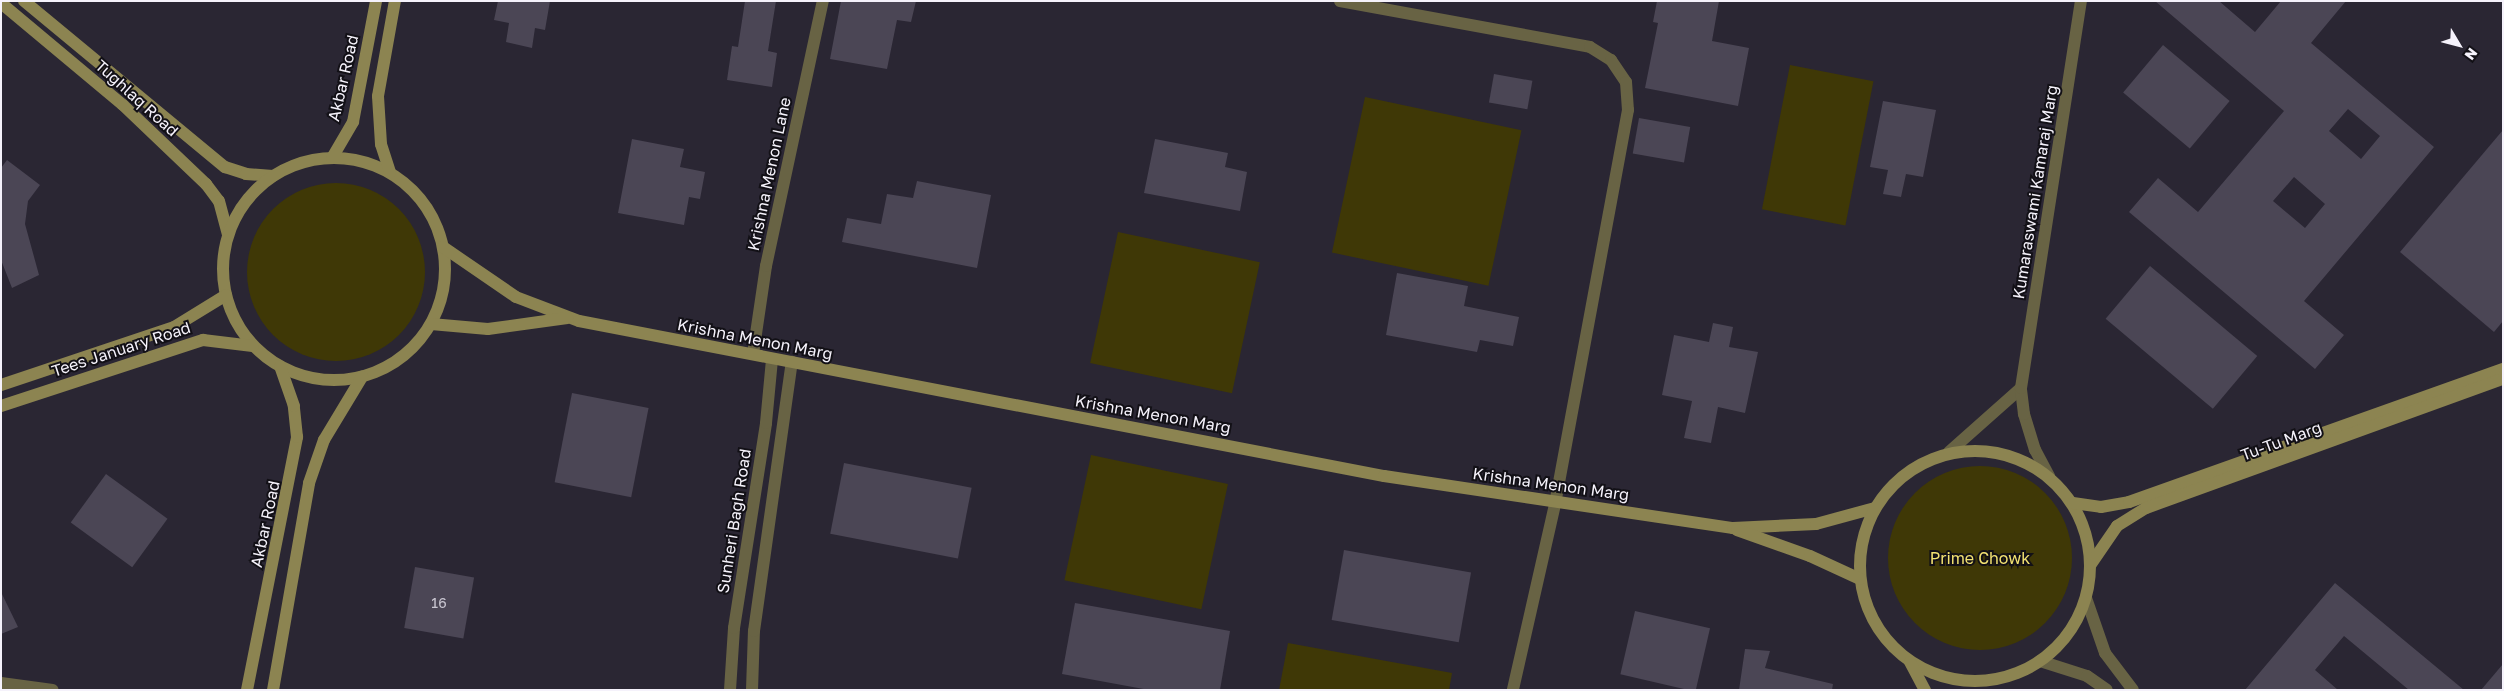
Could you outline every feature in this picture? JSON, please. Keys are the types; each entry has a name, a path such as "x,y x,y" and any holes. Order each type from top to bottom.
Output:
{"main road":[{"name":"Tughlaq Road","path":"24,1 225,167 246,174 273,176"},
{"name":"Akbar Road","path":"332,158 353,122 376,1"},
{"path":"390,172 381,144 378,92 395,1"},
{"name":"Tughlaq Road","path":"1,3 123,105 206,184 219,202 228,234"},
{"path":"332,158 366,162 390,172 417,194 428,208 444,248 443,292 431,324 402,358 362,377 329,381 312,378 280,366 253,346 236,322 226,295 223,265 228,234 246,202 273,176 305,162 332,158"},
{"name":"Krishna Menon Marg","path":"444,248 516,297 570,318 1384,476 1556,500 1732,528 1810,556 1860,579"},
{"name":"Tees January Road","path":"1,385 174,327 226,295"},
{"name":"Krishna Menon Marg","path":"431,324 488,329 570,318"},
{"name":"Tees January Road","path":"1,406 203,340 253,346"},
{"name":"Akbar Road","path":"247,690 297,436 294,406 280,366"},
{"name":"Tu-Tu Marg","path":"2073,503 2101,508 2129,502 2503,369"},
{"path":"273,690 309,483 324,440 362,377"},
{"name":"Tu-Tu Marg","path":"2091,564 2117,526 2146,508 2503,379"},
{"path":"1970,450 1998,452 2032,464 2049,476 2073,503 2086,532 2091,564 2086,598 2068,633 2040,661 1998,679 1961,680 1938,676 1910,662 1891,646 1876,626 1865,604 1860,579 1861,542 1875,508 1894,483 1920,464 1949,452 1970,450"},
{"name":"Krishna Menon Marg","path":"1732,528 1816,524 1875,508"},
{"path":"1910,662 1926,690"},
{"path":"1988,690 1998,679"}],"street":[{"name":"Krishna Menon Lane","path":"753,354 766,266 823,1"},
{"path":"1340,1 1590,47 1611,60 1626,82 1628,110 1556,500 1513,690"},
{"name":"Kumaraswami Kamaraj Marg","path":"2049,476 2035,450 2027,423 2021,388 2081,1"},
{"name":"Sunheri Bagh Road","path":"730,690 734,628 766,423 772,358"},
{"path":"752,690 754,631 792,362"},
{"path":"1949,452 2021,388"},
{"path":"2086,598 2105,653 2133,690"},
{"path":"2040,661 2087,676 2107,690"},
{"path":"1,683 53,690"}],"green space":[{"path":"1790,65 1873,81 1845,226 1762,209"},
{"path":"1365,97 1522,130 1488,286 1332,253"},
{"path":"336,183 370,190 385,198 399,209 410,223 418,238 425,272 418,306 410,321 399,335 385,346 370,354 336,361 302,354 287,346 273,335 262,321 254,306 247,272 254,238 262,223 273,209 287,198 302,190"},
{"path":"1118,232 1260,262 1232,393 1090,363"},
{"path":"1091,455 1228,484 1201,609 1064,580"},
{"name":"Prime Chowk","path":"1971,466 1989,466 2007,470 2031,481 2051,499 2057,507 2068,531 2072,567 2065,593 2057,609 2039,629 2031,635 2007,646 1989,650 1971,650 1953,646 1929,635 1909,617 1903,609 1892,585 1888,567 1888,549 1892,531 1903,507 1921,487 1929,481 1953,470"},
{"path":"1288,643 1452,673 1449,690 1279,690"}],"building":[{"path":"498,1 550,1 545,30 535,28 532,48 506,42 509,23 494,20"},
{"path":"745,1 776,1 768,51 777,53 772,87 727,80 732,46 738,47"},
{"path":"841,1 916,1 911,22 897,20 887,69 830,59"},
{"path":"1657,1 1719,1 1712,41 1749,48 1738,106 1645,88 1658,23 1653,22"},
{"path":"2155,1 2219,1 2255,32 2281,1 2346,1 2311,43 2434,147 2304,301 2344,335 2315,369 2129,212 2158,178 2198,212 2284,111","holes":["2348,109 2380,136 2361,159 2329,131","2294,177 2325,204 2305,228 2273,201"]},
{"path":"2163,45 2230,101 2190,148 2123,92"},
{"path":"1494,74 1532,81 1527,109 1489,103"},
{"path":"1883,101 1936,110 1923,177 1906,174 1901,197 1883,194 1888,170 1870,167"},
{"path":"1639,118 1690,127 1684,162 1633,153"},
{"path":"2503,130 2503,321 2494,332 2400,252"},
{"path":"632,139 684,149 680,167 705,172 700,199 689,197 684,225 618,213"},
{"path":"1155,139 1228,153 1225,167 1247,172 1240,211 1144,193"},
{"path":"7,160 40,185 28,201 25,224 39,275 12,288 1,260 1,168"},
{"path":"917,181 991,195 977,268 842,242 847,218 881,224 887,194 913,198"},
{"path":"2150,266 2257,356 2213,409 2106,319"},
{"path":"1397,273 1468,286 1464,306 1519,317 1513,346 1480,340 1477,352 1386,335"},
{"path":"1713,323 1733,327 1729,347 1758,352 1745,413 1718,407 1711,443 1684,438 1692,401 1662,395 1674,335 1709,342"},
{"path":"572,393 649,408 631,497 555,482"},
{"path":"844,463 972,488 958,558 830,534"},
{"path":"106,474 167,519 132,567 71,523"},
{"path":"1344,550 1471,572 1459,642 1332,620"},
{"path":"415,567 474,577 463,638 404,628"},
{"path":"2335,583 2464,690 2409,690 2344,636 2315,670 2338,690 2245,690"},
{"path":"1,592 18,627 1,634"},
{"path":"1075,603 1230,631 1220,690 1149,690 1062,674"},
{"path":"1635,611 1710,628 1696,690 1688,690 1620,674"},
{"path":"1745,649 1770,651 1765,668 1833,684 1832,690 1739,690"},
{"path":"2503,664 2503,690 2481,690"}]}
